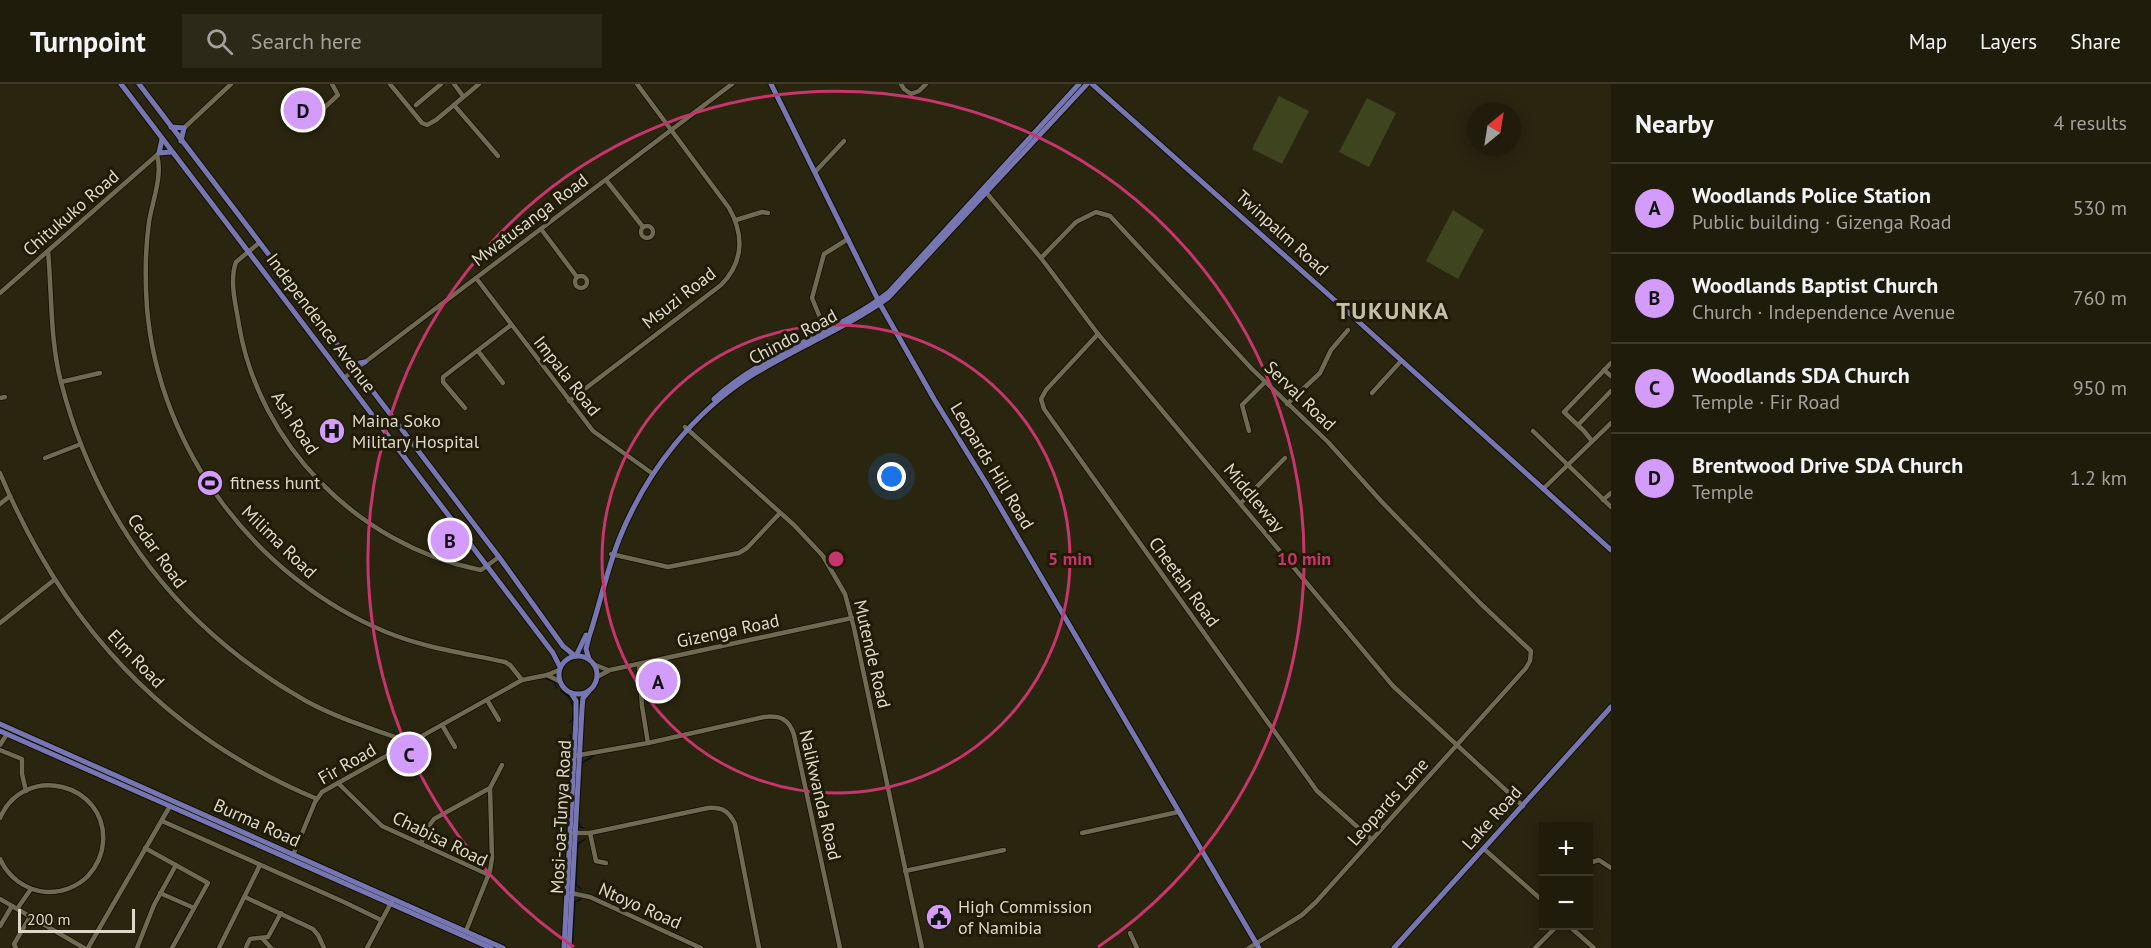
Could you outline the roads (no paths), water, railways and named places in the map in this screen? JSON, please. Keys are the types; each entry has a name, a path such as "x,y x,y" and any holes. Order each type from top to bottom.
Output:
{"main road":[{"name":"Independence Avenue","path":"121,84 498,579 553,653 559,669"},
{"name":"Independence Avenue","path":"139,84 563,646 576,656"},
{"name":"Leopards Hill Road","path":"771,84 886,315 1258,946"},
{"name":"Chindo Road","path":"985,191 1079,84"},
{"name":"Chindo Road","path":"576,656 586,636 628,512 652,473 686,428 718,395 740,379 765,363 869,309 889,295 1087,84"},
{"name":"Twinpalm Road","path":"1092,84 1611,550"},
{"path":"133,101 143,90"},
{"path":"133,101 147,96"},
{"path":"171,127 184,128 181,141"},
{"path":"158,154 162,138"},
{"path":"158,154 164,151 173,153"},
{"path":"873,289 889,295 885,309 886,315"},
{"path":"873,289 873,301 869,309 886,315"},
{"path":"349,361 354,364 365,362"},
{"name":"Chindo Road","path":"591,662 586,649 612,554"},
{"path":"576,656 591,662 597,677 589,691 578,695 570,693 561,686 559,681 559,669 564,661 576,656"},
{"name":"Mosi-oa-Tunya Road","path":"569,948 577,756 583,698 589,691"},
{"name":"Mosi-oa-Tunya Road","path":"570,693 575,700 576,707 577,756"},
{"name":"Lake Road","path":"1394,948 1611,707"},
{"name":"Burma Road","path":"0,724 292,858"},
{"name":"Burma Road","path":"0,731 170,807 502,948"},
{"name":"Mosi-oa-Tunya Road","path":"564,948 570,893"},
{"name":"Burma Road","path":"392,901 491,948"}],"street":[{"path":"184,128 231,84"},
{"path":"324,108 338,95 332,84"},
{"path":"390,84 425,125 432,123 463,96 471,93 479,84"},
{"path":"416,105 441,84"},
{"path":"454,84 463,96"},
{"name":"Msuzi Road","path":"569,401 725,280 735,266 739,254 740,240 736,220 721,196 637,84"},
{"name":"Mwatusanga Road","path":"344,378 732,84"},
{"path":"901,84 911,93 919,91 926,84"},
{"path":"454,105 498,156"},
{"path":"815,172 844,141"},
{"name":"Chitukuko Road","path":"0,293 158,154"},
{"name":"Milima Road","path":"158,154 159,170 149,222 145,270 152,344 171,415 191,454 216,494 251,539 295,579 329,602 369,624 404,639 443,650 505,662 522,680"},
{"path":"606,180 643,227"},
{"name":"Middleway","path":"985,191 1041,258 1098,334 1393,686 1523,806"},
{"path":"736,220 762,212 768,213"},
{"name":"Serval Road","path":"1041,258 1082,218 1096,212 1106,213 1265,382 1328,442 1381,501 1480,603 1525,644 1531,651 1532,657"},
{"path":"541,229 577,277"},
{"path":"826,333 812,298 813,291 824,254 848,239"},
{"name":"Ash Road","path":"259,243 236,262 233,285 242,340 260,394 284,438 308,469 331,493 380,530 417,550 476,569 498,579"},
{"name":"Cedar Road","path":"48,252 52,319 61,382 81,444 107,502 139,554 171,594 210,633 255,668 308,701 350,721 411,743"},
{"name":"Impala Road","path":"476,278 598,436 652,473"},
{"path":"465,408 442,380 444,375 511,325"},
{"path":"1287,404 1320,372 1331,350 1348,330"},
{"name":"Cheetah Road","path":"1098,334 1046,390 1041,399 1044,409 1317,791 1371,839"},
{"path":"478,351 503,383"},
{"path":"1372,393 1401,361"},
{"path":"1592,441 1564,412 1611,363"},
{"path":"1604,370 1611,376"},
{"path":"61,382 100,373"},
{"path":"1249,431 1242,405 1265,382"},
{"path":"1578,425 1611,391"},
{"path":"1544,489 1611,423"},
{"name":"Mutende Road","path":"686,428 794,525 823,556 839,581 852,618 922,948"},
{"path":"1533,431 1611,507"},
{"path":"45,458 81,444"},
{"path":"1240,503 1285,458"},
{"name":"Elm Road","path":"0,473 22,524 54,580 89,629 128,673 160,703 199,734 283,784 317,799"},
{"path":"1604,500 1611,493"},
{"path":"0,504 10,496"},
{"path":"612,554 668,567 739,553 747,548 780,513"},
{"path":"476,569 481,570 498,557"},
{"path":"0,623 54,580"},
{"name":"Gizenga Road","path":"597,677 610,670 852,618"},
{"name":"Leopards Lane","path":"1249,948 1258,946 1302,915 1526,668 1532,657"},
{"path":"591,662 610,670"},
{"path":"639,664 648,743"},
{"name":"Fir Road","path":"292,858 322,792 522,680 547,675 559,669"},
{"path":"547,675 559,681"},
{"path":"487,700 499,720"},
{"name":"Nalikwanda Road","path":"577,756 764,717 782,717 791,726 794,735 840,948"},
{"path":"442,725 454,747"},
{"path":"0,745 7,734"},
{"path":"0,750 22,759 22,774 26,790"},
{"path":"489,875 492,858 490,788 502,765"},
{"name":"Chabisa Road","path":"338,783 382,826 489,875 466,931"},
{"path":"0,818 12,800 26,790 54,785 75,792 86,800 101,825 103,839 98,860 91,873 67,889 53,892 31,889 10,875 0,859"},
{"path":"421,843 434,819 490,788"},
{"path":"0,899 86,948 170,807"},
{"path":"572,833 590,832 708,808 725,810 735,824 759,948"},
{"path":"1082,833 1178,812"},
{"path":"162,821 381,920"},
{"path":"590,832 596,861 606,863"},
{"path":"145,848 208,883 172,948"},
{"path":"1484,849 1539,898"},
{"path":"905,871 1004,850"},
{"path":"1593,862 1599,860 1611,868"},
{"path":"137,948 160,893 176,865"},
{"path":"219,948 260,865"},
{"path":"0,926 31,889"},
{"path":"160,893 194,908"},
{"name":"Ntoyo Road","path":"570,893 590,897 701,948"},
{"path":"245,897 313,929 324,948"},
{"path":"367,948 392,901"},
{"path":"246,947 250,939 268,937 281,913"},
{"path":"16,948 14,944 30,917"},
{"path":"1535,948 1553,930"},
{"path":"1574,930 1594,948"},
{"path":"1130,933 1137,948"},
{"path":"262,939 271,948"}],"waterway":[{"path":"545,678 554,682 557,688"},
{"path":"561,691 569,697 573,706"},
{"path":"570,722 573,714"},
{"path":"570,735 572,740"},
{"path":"580,791 582,763 593,756"},
{"path":"569,792 570,770"},
{"path":"568,811 569,796"},
{"path":"567,826 568,813"},
{"path":"579,822 580,827 584,828"},
{"path":"565,882 567,830"},
{"path":"581,889 576,885 578,844 585,839"},
{"path":"564,887 564,898"},
{"path":"572,948 575,902 581,899"}],"place":[{"name":"Brentwood Drive SDA Church","path":"303,110"},
{"name":"Maina Soko Military Hospital","path":"332,431"},
{"name":"fitness hunt","path":"210,483"},
{"name":"Woodlands Baptist Church","path":"450,540"},
{"name":"Woodlands Police Station","path":"658,681"},
{"name":"Woodlands SDA Church","path":"409,754"},
{"name":"High Commission of Namibia","path":"939,917"}],"district":[{"name":"TUKUNKA","path":"1393,311"}]}
